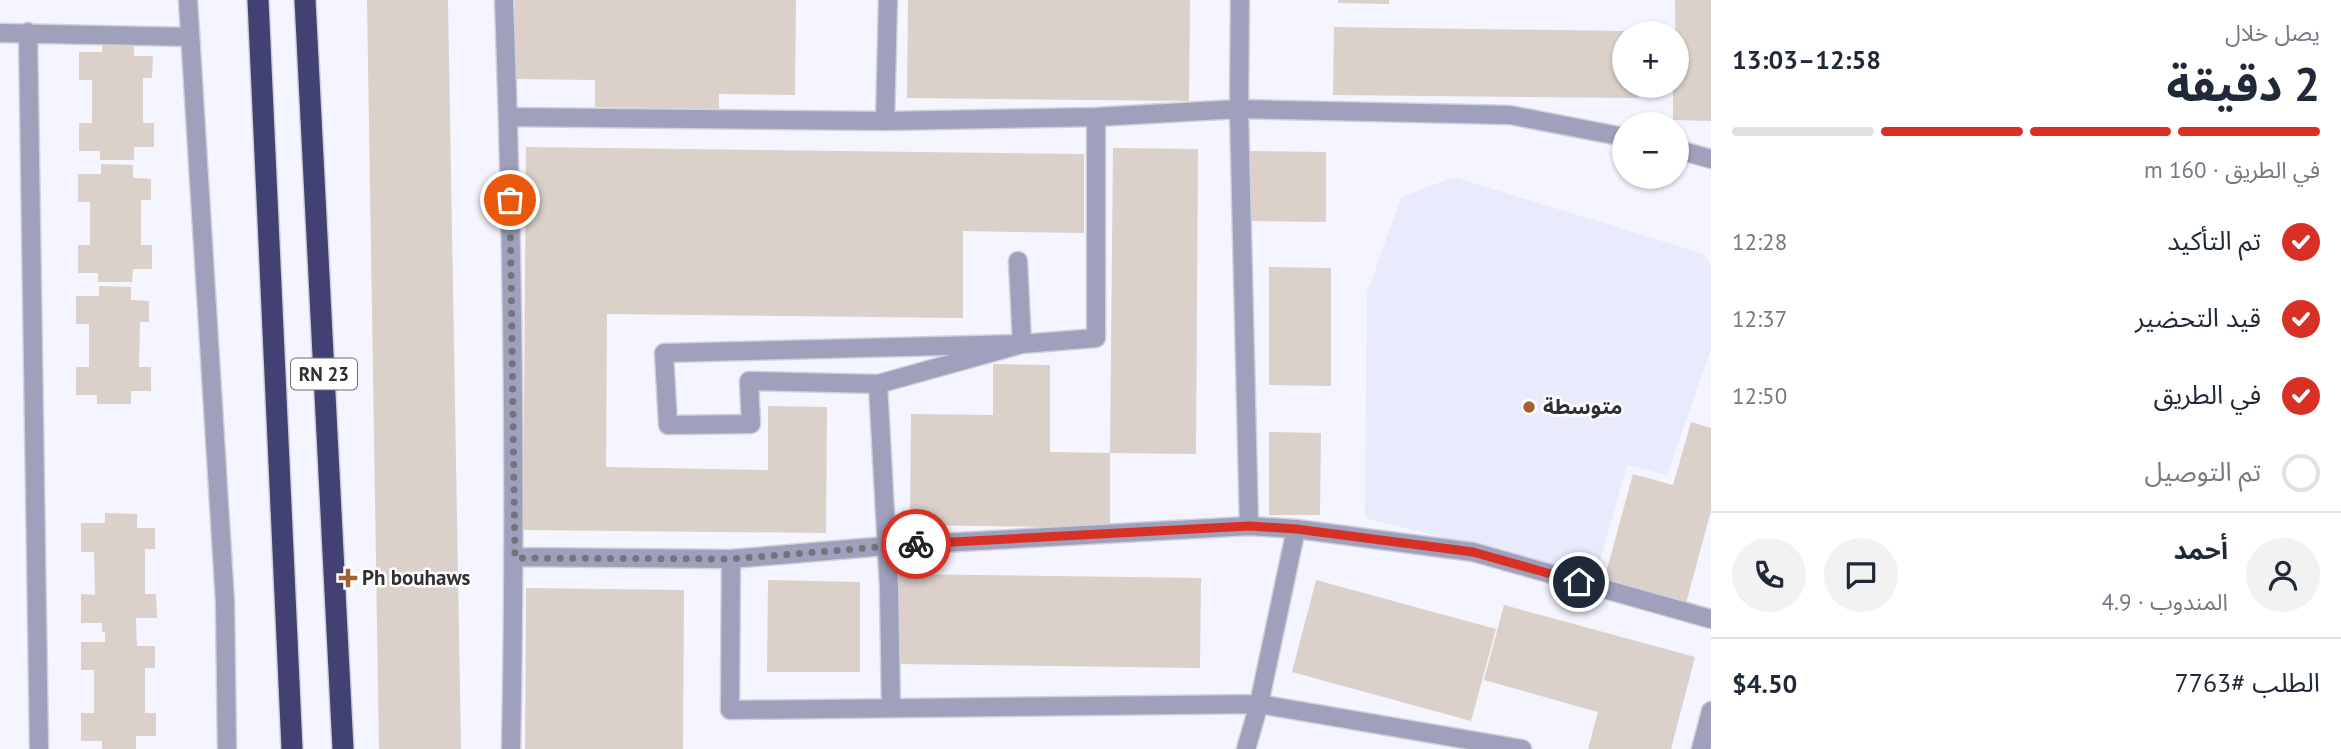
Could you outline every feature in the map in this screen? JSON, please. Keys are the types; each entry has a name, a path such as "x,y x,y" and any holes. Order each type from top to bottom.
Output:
{"highway":[{"name":"RN 23","path":"258,0 292,749"},
{"name":"RN 23","path":"305,0 343,749"}],"street":[{"path":"188,0 225,602 227,749"},
{"path":"504,0 509,117 515,558 511,749"},
{"path":"885,121 888,0"},
{"path":"1240,0 1239,109 1249,526"},
{"path":"28,32 39,749"},
{"path":"0,33 190,37"},
{"path":"509,117 885,121 1096,117 1239,109 1510,115 1612,135"},
{"path":"1022,344 878,384 749,381 751,424 668,425 664,353 1022,344 1096,338 1096,117"},
{"path":"1689,153 1711,159"},
{"path":"1018,261 1022,344"},
{"path":"878,384 891,708"},
{"path":"515,558 731,559 886,546 1249,526 1296,529 1473,552 1711,619"},
{"path":"1246,749 1259,704 1296,529"},
{"path":"731,559 730,710 1259,704 1521,749"},
{"path":"1701,749 1711,710"}],"shaded area":[{"name":"متوسطة","path":"1454,177 1704,254 1711,267 1711,349 1667,475 1627,465 1596,575 1365,518 1367,293 1401,197"}],"building":[{"path":"367,0 448,0 461,749 379,749"},
{"path":"515,0 796,0 795,95 719,94 719,109 595,107 595,80 515,79"},
{"path":"908,0 1190,0 1189,101 907,98"},
{"path":"1338,0 1389,0 1389,4 1338,3"},
{"path":"1675,0 1711,0 1711,121 1689,120 1689,112 1673,112 1673,98 1689,98 1689,21 1675,21"},
{"path":"1334,27 1612,31 1612,98 1333,95"},
{"path":"102,42 134,42 134,56 153,56 152,78 143,78 143,123 154,123 154,147 134,147 134,160 100,160 100,151 79,151 79,123 92,123 92,80 79,80 79,52 102,52"},
{"path":"526,147 1084,154 1084,233 963,231 963,318 607,314 606,467 768,470 768,406 827,407 826,533 523,530"},
{"path":"1113,148 1198,149 1196,454 1110,453"},
{"path":"1249,151 1326,152 1326,222 1249,221"},
{"path":"101,164 133,165 133,178 151,179 151,200 141,200 141,245 152,245 152,269 133,269 132,282 98,282 98,273 78,273 78,245 90,245 90,202 78,202 78,174 101,174"},
{"path":"1269,267 1331,268 1331,386 1269,385"},
{"path":"99,286 131,287 131,300 149,301 149,322 140,322 139,367 151,367 151,391 131,391 131,404 97,404 97,395 76,395 76,367 89,367 89,324 76,324 76,296 99,296"},
{"path":"993,364 1050,365 1050,452 1110,453 1110,528 910,525 911,414 993,415"},
{"path":"1691,422 1711,428 1711,511 1685,607 1603,584 1633,474 1673,485"},
{"path":"1269,432 1321,433 1320,515 1269,515"},
{"path":"105,513 137,514 137,528 155,528 155,549 145,549 145,594 156,594 157,618 136,618 137,646 155,646 155,668 145,668 145,713 156,713 156,736 136,736 136,749 102,749 102,741 81,741 81,713 94,713 94,670 81,670 81,642 105,642 105,632 102,632 102,623 81,623 81,594 95,595 94,552 81,552 81,523 105,523"},
{"path":"897,574 1201,578 1200,668 897,664"},
{"path":"768,580 860,582 860,672 767,672"},
{"path":"1316,580 1496,629 1471,721 1292,672"},
{"path":"526,588 684,590 683,749 525,749"},
{"path":"1504,605 1695,657 1671,749 1588,749 1598,712 1484,680"}],"way so far":[{"path":"510,200 515,558 731,559 916,544"}],"place":[{"name":"متوسطة","path":"1529,407"},
{"name":"Ph bouhaws","path":"348,578"}],"route":[{"path":"916,544 1249,526 1296,529 1473,552 1579,582"}]}
